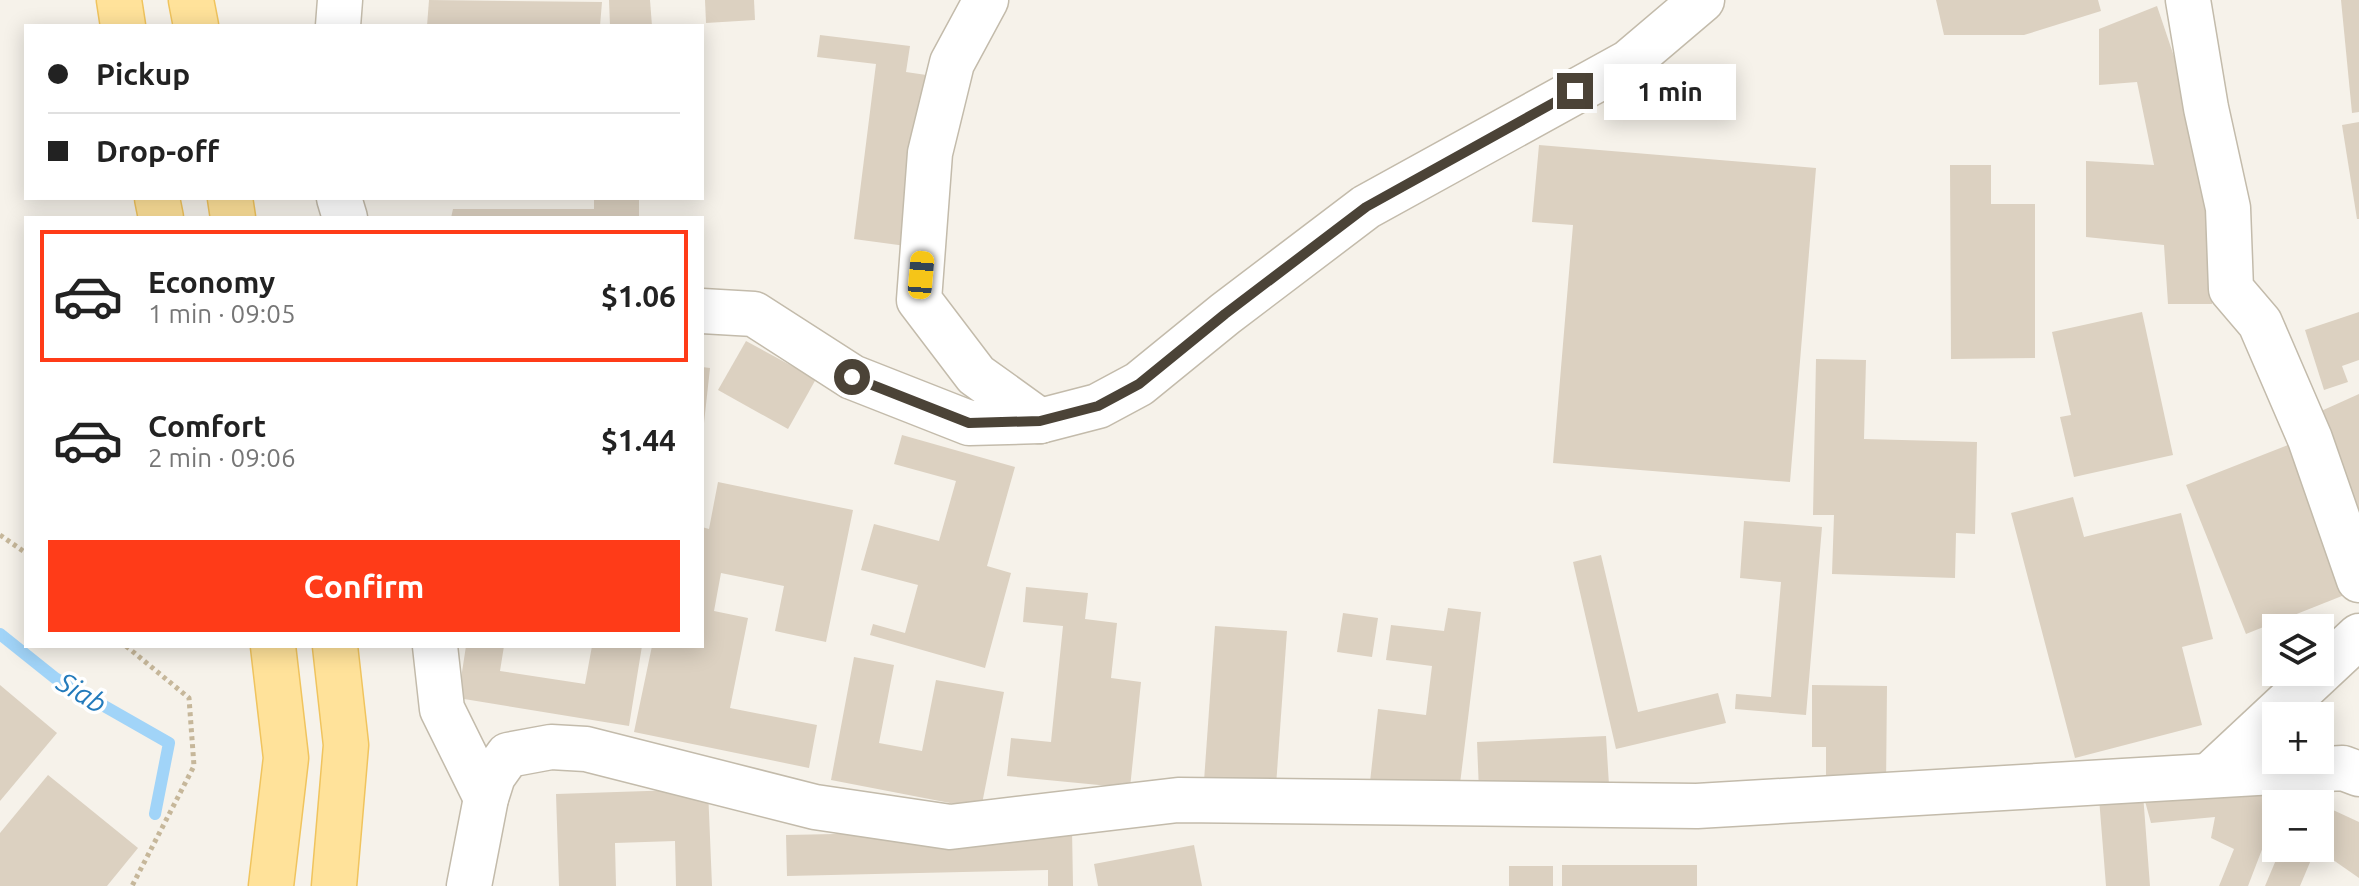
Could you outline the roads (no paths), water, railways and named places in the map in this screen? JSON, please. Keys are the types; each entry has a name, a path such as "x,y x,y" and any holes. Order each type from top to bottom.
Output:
{"main road":[{"path":"119,0 123,24"},
{"path":"191,0 196,24"},
{"path":"271,886 286,758 273,648"},
{"path":"334,886 346,745 335,648"}],"street":[{"path":"338,24 340,0"},
{"path":"986,0 952,63 930,153 919,300 976,375 1040,421"},
{"path":"704,311 754,314 852,377 969,423 1040,421 1098,406 1139,384 1366,207 1629,62 1702,0"},
{"path":"2188,0 2206,108 2228,208 2231,289 2260,323 2310,439 2359,580"},
{"path":"2210,775 2359,636"},
{"path":"435,648 442,709 486,798"},
{"path":"469,886 493,776 508,755 551,747 586,749 815,807 950,827 1178,800 1697,806 2343,768 2359,774"}],"waterway":[{"name":"Siab","path":"0,634 55,678 169,743 155,814"}]}
